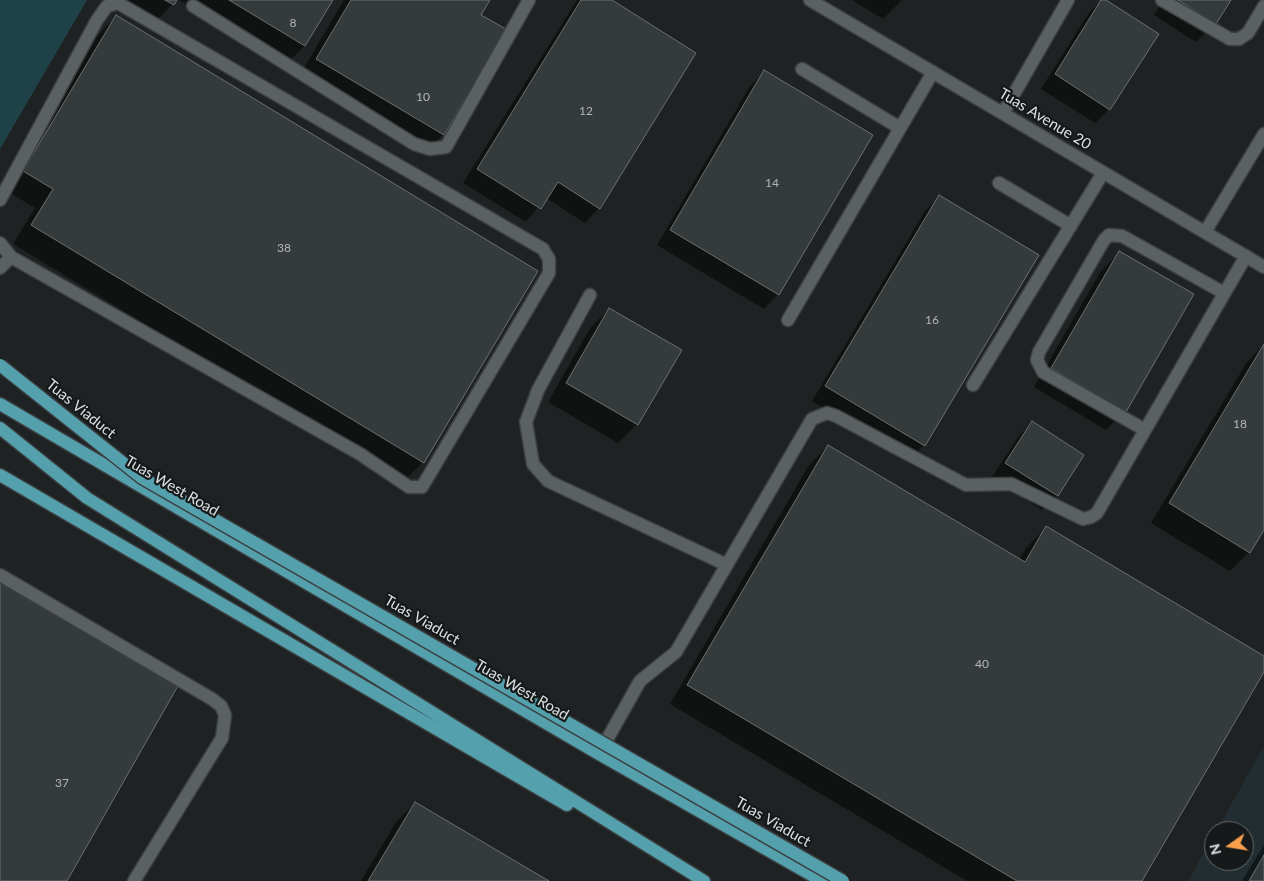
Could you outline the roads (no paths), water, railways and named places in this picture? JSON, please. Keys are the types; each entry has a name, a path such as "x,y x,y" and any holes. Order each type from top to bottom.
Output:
{"main road":[{"name":"Tuas Viaduct","path":"0,365 142,478 843,881"},
{"name":"Tuas West Road","path":"0,404 599,754 822,881"},
{"path":"0,428 87,498 704,881"},
{"path":"0,475 696,881"}],"street":[{"path":"193,6 414,144 430,149 446,147 529,0"},
{"name":"Tuas Avenue 20","path":"810,0 1264,267"},
{"path":"1003,113 1068,0"},
{"path":"1162,0 1230,39 1239,39 1248,33 1264,6"},
{"path":"0,200 97,20 107,6 118,3 543,249 549,259 549,273 422,487 409,487 360,454 12,257 0,243"},
{"path":"802,69 900,128"},
{"path":"788,320 933,72"},
{"path":"1205,232 1264,134"},
{"path":"973,385 1103,172"},
{"path":"999,183 1071,226"},
{"path":"1145,430 1043,372 1037,360 1039,352 1104,240 1109,236 1122,236 1224,293"},
{"path":"599,754 640,681 676,652 812,419 827,414 836,416 966,485 1011,484 1083,519 1097,513 1246,256"},
{"path":"0,268 12,257"},
{"path":"590,294 538,390 526,422 533,464 548,481 727,565"},
{"path":"0,575 212,699 221,706 225,714 222,738 134,881"}]}
